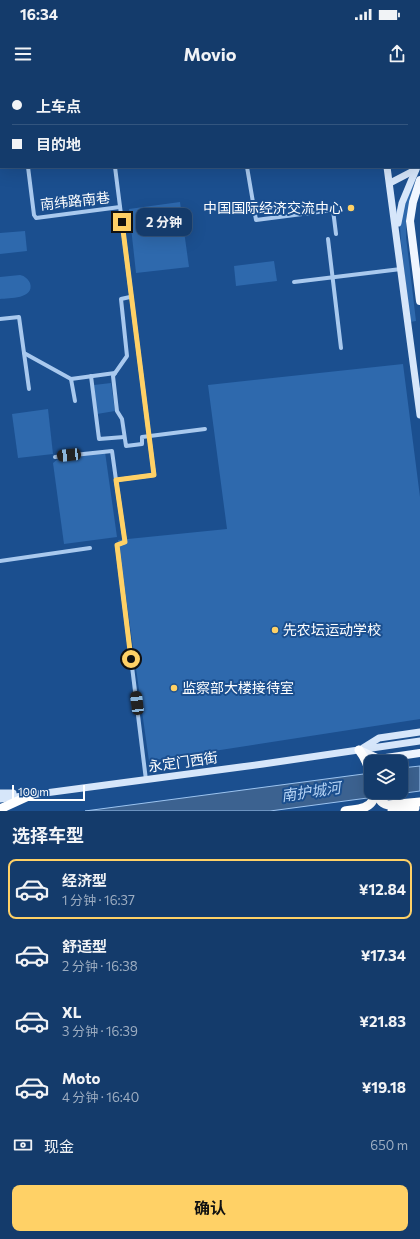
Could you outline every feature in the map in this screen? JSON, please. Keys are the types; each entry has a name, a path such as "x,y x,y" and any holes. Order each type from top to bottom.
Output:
{"highway":[{"path":"360,750 364,756"},
{"path":"2,807 11,800 33,794"},
{"path":"345,811 364,808 370,805 374,799"},
{"path":"379,799 384,804 388,805 420,802"},
{"path":"392,811 420,808"}],"main road":[{"path":"420,180 413,202 410,221 420,301"},
{"path":"408,755 420,753"}],"street":[{"name":"南纬路南巷","path":"28,168 34,215 36,218 120,208"},
{"path":"115,168 130,297 154,475 116,480"},
{"path":"247,168 256,220 333,210 336,234"},
{"path":"387,168 419,398 420,415"},
{"path":"390,184 416,169"},
{"path":"397,240 398,218 402,202 416,169"},
{"path":"328,239 340,348"},
{"path":"294,282 401,269"},
{"path":"130,297 121,298 127,356 112,376 117,412 122,419 126,446 142,444 142,437 205,429"},
{"path":"0,319 19,317 29,389"},
{"path":"24,352 71,379 115,373"},
{"path":"91,376 98,439 124,438"},
{"path":"71,379 75,401"},
{"path":"55,457 112,451 125,542 117,545 146,780"},
{"path":"0,561 90,548"},
{"path":"360,750 379,738 420,732"},
{"path":"360,750 420,741"},
{"path":"360,750 381,750 420,744"},
{"name":"永定门西街","path":"0,793 33,794 360,750"}],"shaded area":[{"path":"420,169 413,188 406,220 406,237 416,321 410,322 400,227 402,211"},
{"path":"180,202 189,267 136,273 129,209"},
{"path":"25,231 27,251 0,254 0,233"},
{"path":"274,261 277,281 236,286 234,266"},
{"path":"20,275 26,278 30,283 31,288 29,292 20,297 0,299 0,277"},
{"name":"先农坛运动学校","path":"403,364 420,497 420,719 149,761 118,540 227,529 208,385"},
{"path":"111,383 115,411 97,414 94,385"},
{"path":"48,409 53,454 18,458 12,414"},
{"path":"105,452 117,537 64,544 53,463 58,459"}],"water":[{"name":"南护城河","path":"420,766 420,791 408,793 408,767"},
{"name":"南护城河","path":"364,774 364,798 270,811 85,811"}],"place":[{"name":"中国国际经济交流中心","path":"351,208"},
{"name":"先农坛运动学校","path":"275,630"},
{"name":"监察部大楼接待室","path":"174,688"}],"route":[{"path":"122,222 129,287 154,475 116,480 125,542 117,545 131,659"}]}
